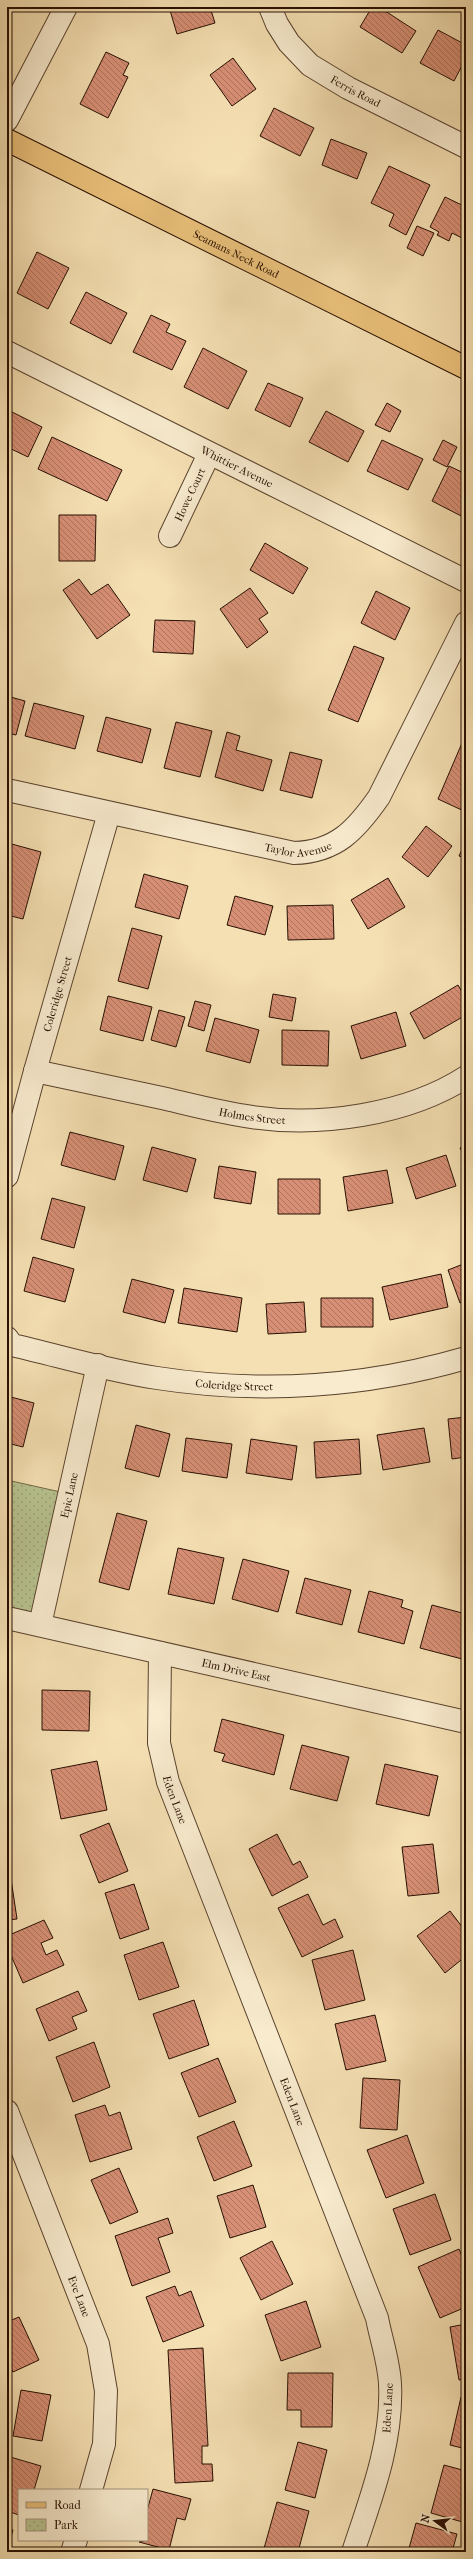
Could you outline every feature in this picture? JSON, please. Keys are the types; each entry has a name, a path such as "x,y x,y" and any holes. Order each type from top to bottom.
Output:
{"main road":[{"name":"Seamans Neck Road","path":"7,140 466,368"}],"street":[{"path":"7,120 66,7"},
{"name":"Ferris Road","path":"270,7 277,24 290,43 310,65 348,88 466,147"},
{"name":"Whittier Avenue","path":"7,352 466,581"},
{"name":"Howe Court","path":"170,536 209,454"},
{"name":"Taylor Avenue","path":"7,790 294,853 312,852 341,840 361,823 379,798 466,623"},
{"name":"Coleridge Street","path":"7,1176 34,1071 109,812"},
{"name":"Holmes Street","path":"34,1071 252,1118 318,1120 357,1116 394,1108 438,1092 466,1077"},
{"name":"Coleridge Street","path":"7,1338 12,1345 156,1378 236,1386 298,1387 383,1378 466,1358"},
{"name":"Epic Lane","path":"40,1625 98,1365"},
{"name":"Elm Drive East","path":"7,1618 466,1722"},
{"name":"Eden Lane","path":"160,1653 160,1744 168,1782 377,2318 390,2383 388,2431 372,2493 353,2552"},
{"name":"Eve Lane","path":"7,2111 98,2344 106,2391 104,2444 91,2489"},
{"path":"72,2552 76,2541"}],"green space":[{"path":"7,1480 65,1493 37,1621 7,1613"}],"building":[{"path":"169,7 210,7 215,23 177,34"},
{"path":"372,7 379,7 416,31 402,53 360,27"},
{"path":"438,30 466,45 466,58 454,81 420,63"},
{"path":"106,52 129,63 123,75 128,77 108,118 80,104"},
{"path":"233,58 256,89 232,106 210,75"},
{"path":"274,108 314,128 300,156 260,136"},
{"path":"331,139 367,153 357,179 322,165"},
{"path":"389,166 430,185 406,235 389,226 394,214 371,203"},
{"path":"445,197 466,207 466,240 452,233 449,241 437,235 439,232 430,227"},
{"path":"417,226 434,233 423,256 407,248"},
{"path":"37,252 69,268 48,309 17,293"},
{"path":"86,292 127,313 111,344 70,323"},
{"path":"151,315 170,324 166,332 186,341 172,370 133,352"},
{"path":"203,348 247,371 228,409 184,387"},
{"path":"268,383 303,398 290,427 255,410"},
{"path":"387,403 401,411 390,432 375,425"},
{"path":"8,410 42,427 28,457 7,447"},
{"path":"326,411 364,431 348,462 309,442"},
{"path":"52,437 122,470 107,501 38,469"},
{"path":"382,440 423,459 408,490 367,471"},
{"path":"443,440 457,447 447,467 433,460"},
{"path":"449,466 466,474 465,518 432,501"},
{"path":"59,515 96,515 95,561 59,561"},
{"path":"265,543 308,568 293,594 250,570"},
{"path":"79,579 91,595 108,584 130,615 97,639 63,590"},
{"path":"250,588 268,613 259,619 268,632 247,648 220,609"},
{"path":"376,591 410,608 395,640 361,623"},
{"path":"155,620 195,621 193,654 153,652"},
{"path":"354,646 384,658 358,722 328,710"},
{"path":"7,696 25,701 16,735 7,733"},
{"path":"34,703 84,716 75,749 25,736"},
{"path":"106,717 151,729 142,763 97,751"},
{"path":"176,722 212,731 200,777 164,768"},
{"path":"227,732 240,736 236,750 272,760 263,791 215,777"},
{"path":"465,736 466,737 466,812 438,799"},
{"path":"290,752 322,760 312,798 280,790"},
{"path":"426,826 452,846 428,877 402,857"},
{"path":"466,841 466,859 459,856"},
{"path":"8,843 41,852 23,919 7,915"},
{"path":"144,874 188,886 179,919 135,907"},
{"path":"388,878 405,907 368,929 351,900"},
{"path":"235,896 273,906 265,935 227,925"},
{"path":"333,905 334,939 288,940 287,906"},
{"path":"132,928 162,936 148,989 118,981"},
{"path":"458,985 466,999 466,1015 424,1039 410,1013"},
{"path":"273,994 296,998 292,1021 269,1017"},
{"path":"108,996 152,1007 143,1041 100,1030"},
{"path":"195,1001 211,1005 204,1031 188,1026"},
{"path":"159,1010 185,1017 176,1047 151,1040"},
{"path":"396,1012 406,1046 361,1059 351,1026"},
{"path":"215,1018 259,1030 250,1063 206,1051"},
{"path":"282,1030 329,1031 328,1066 282,1065"},
{"path":"70,1132 124,1146 115,1180 61,1165"},
{"path":"466,1145 466,1159 460,1148"},
{"path":"152,1147 196,1159 187,1192 143,1180"},
{"path":"446,1155 456,1186 416,1199 406,1168"},
{"path":"219,1166 256,1172 251,1204 214,1198"},
{"path":"387,1170 393,1203 348,1211 343,1177"},
{"path":"278,1179 320,1179 320,1214 278,1214"},
{"path":"52,1198 85,1207 74,1248 41,1239"},
{"path":"33,1257 74,1269 65,1302 24,1291"},
{"path":"466,1263 466,1301 460,1303 448,1270"},
{"path":"441,1274 448,1307 390,1320 382,1287"},
{"path":"132,1279 174,1290 165,1323 123,1312"},
{"path":"184,1288 242,1298 237,1332 178,1323"},
{"path":"321,1298 373,1298 373,1327 321,1327"},
{"path":"304,1302 306,1332 268,1334 266,1304"},
{"path":"7,1396 34,1403 23,1447 7,1443"},
{"path":"466,1417 466,1457 452,1459 448,1419"},
{"path":"136,1425 170,1434 159,1477 125,1468"},
{"path":"424,1428 430,1462 383,1470 377,1435"},
{"path":"186,1438 232,1444 227,1478 182,1471"},
{"path":"251,1439 297,1446 292,1480 246,1473"},
{"path":"359,1439 361,1474 316,1478 314,1442"},
{"path":"117,1513 147,1521 129,1590 99,1582"},
{"path":"178,1548 224,1558 214,1604 168,1594"},
{"path":"243,1559 289,1571 278,1612 232,1599"},
{"path":"305,1578 351,1590 342,1625 296,1613"},
{"path":"369,1591 403,1600 401,1607 413,1611 404,1644 358,1632"},
{"path":"432,1605 466,1614 466,1660 420,1648"},
{"path":"42,1690 90,1691 89,1731 42,1730"},
{"path":"222,1719 284,1735 274,1775 222,1761 225,1754 214,1751"},
{"path":"302,1745 349,1757 337,1801 290,1789"},
{"path":"97,1761 107,1810 61,1819 51,1770"},
{"path":"385,1764 438,1776 429,1816 376,1804"},
{"path":"109,1823 128,1871 99,1883 80,1835"},
{"path":"277,1834 293,1865 300,1861 308,1877 272,1896 249,1849"},
{"path":"433,1844 439,1893 408,1896 402,1847"},
{"path":"7,1872 10,1872 17,1919 7,1920"},
{"path":"134,1884 149,1929 120,1939 105,1893"},
{"path":"308,1894 323,1925 335,1919 343,1937 302,1957 278,1908"},
{"path":"450,1911 466,1932 466,1956 445,1973 417,1936"},
{"path":"44,1920 53,1938 41,1943 46,1955 57,1950 64,1965 23,1983 7,1946 7,1936"},
{"path":"163,1942 179,1987 139,2000 124,1955"},
{"path":"353,1950 365,2000 325,2010 312,1960"},
{"path":"78,1991 87,2011 72,2017 77,2029 49,2041 36,2009"},
{"path":"194,2000 209,2045 169,2059 153,2014"},
{"path":"375,2015 386,2061 346,2070 335,2024"},
{"path":"94,2042 110,2087 73,2102 56,2057"},
{"path":"218,2058 236,2102 199,2117 181,2073"},
{"path":"363,2078 400,2080 397,2130 360,2128"},
{"path":"105,2105 109,2116 120,2112 132,2149 90,2162 75,2115"},
{"path":"234,2121 252,2166 214,2181 197,2137"},
{"path":"407,2135 424,2183 386,2198 367,2150"},
{"path":"119,2168 138,2212 110,2224 91,2180"},
{"path":"253,2185 266,2227 230,2238 217,2196"},
{"path":"435,2194 451,2240 410,2255 393,2209"},
{"path":"168,2218 173,2233 158,2238 170,2272 132,2286 115,2236"},
{"path":"272,2241 293,2284 261,2300 240,2258"},
{"path":"459,2249 466,2265 466,2307 440,2318 418,2267"},
{"path":"175,2286 179,2296 191,2291 204,2326 163,2342 146,2297"},
{"path":"306,2301 321,2347 281,2361 265,2315"},
{"path":"19,2317 39,2360 13,2372 7,2359 7,2322"},
{"path":"466,2324 466,2379 459,2380 450,2327"},
{"path":"203,2348 208,2446 202,2446 202,2464 212,2464 213,2481 175,2483 168,2350"},
{"path":"288,2373 333,2373 332,2427 301,2427 301,2410 287,2410"},
{"path":"21,2390 51,2395 42,2441 13,2436"},
{"path":"461,2397 466,2398 466,2449 450,2445"},
{"path":"298,2442 327,2450 315,2498 285,2490"},
{"path":"7,2456 41,2466 34,2489 18,2489 18,2515 7,2511"},
{"path":"444,2465 466,2471 466,2523 431,2513"},
{"path":"153,2489 191,2499 185,2520 177,2518 169,2550 139,2542 148,2541 148,2507"},
{"path":"277,2502 309,2511 298,2552 263,2552"},
{"path":"416,2523 457,2534 452,2552 408,2552"},
{"path":"7,2528 13,2530 7,2550"}]}
